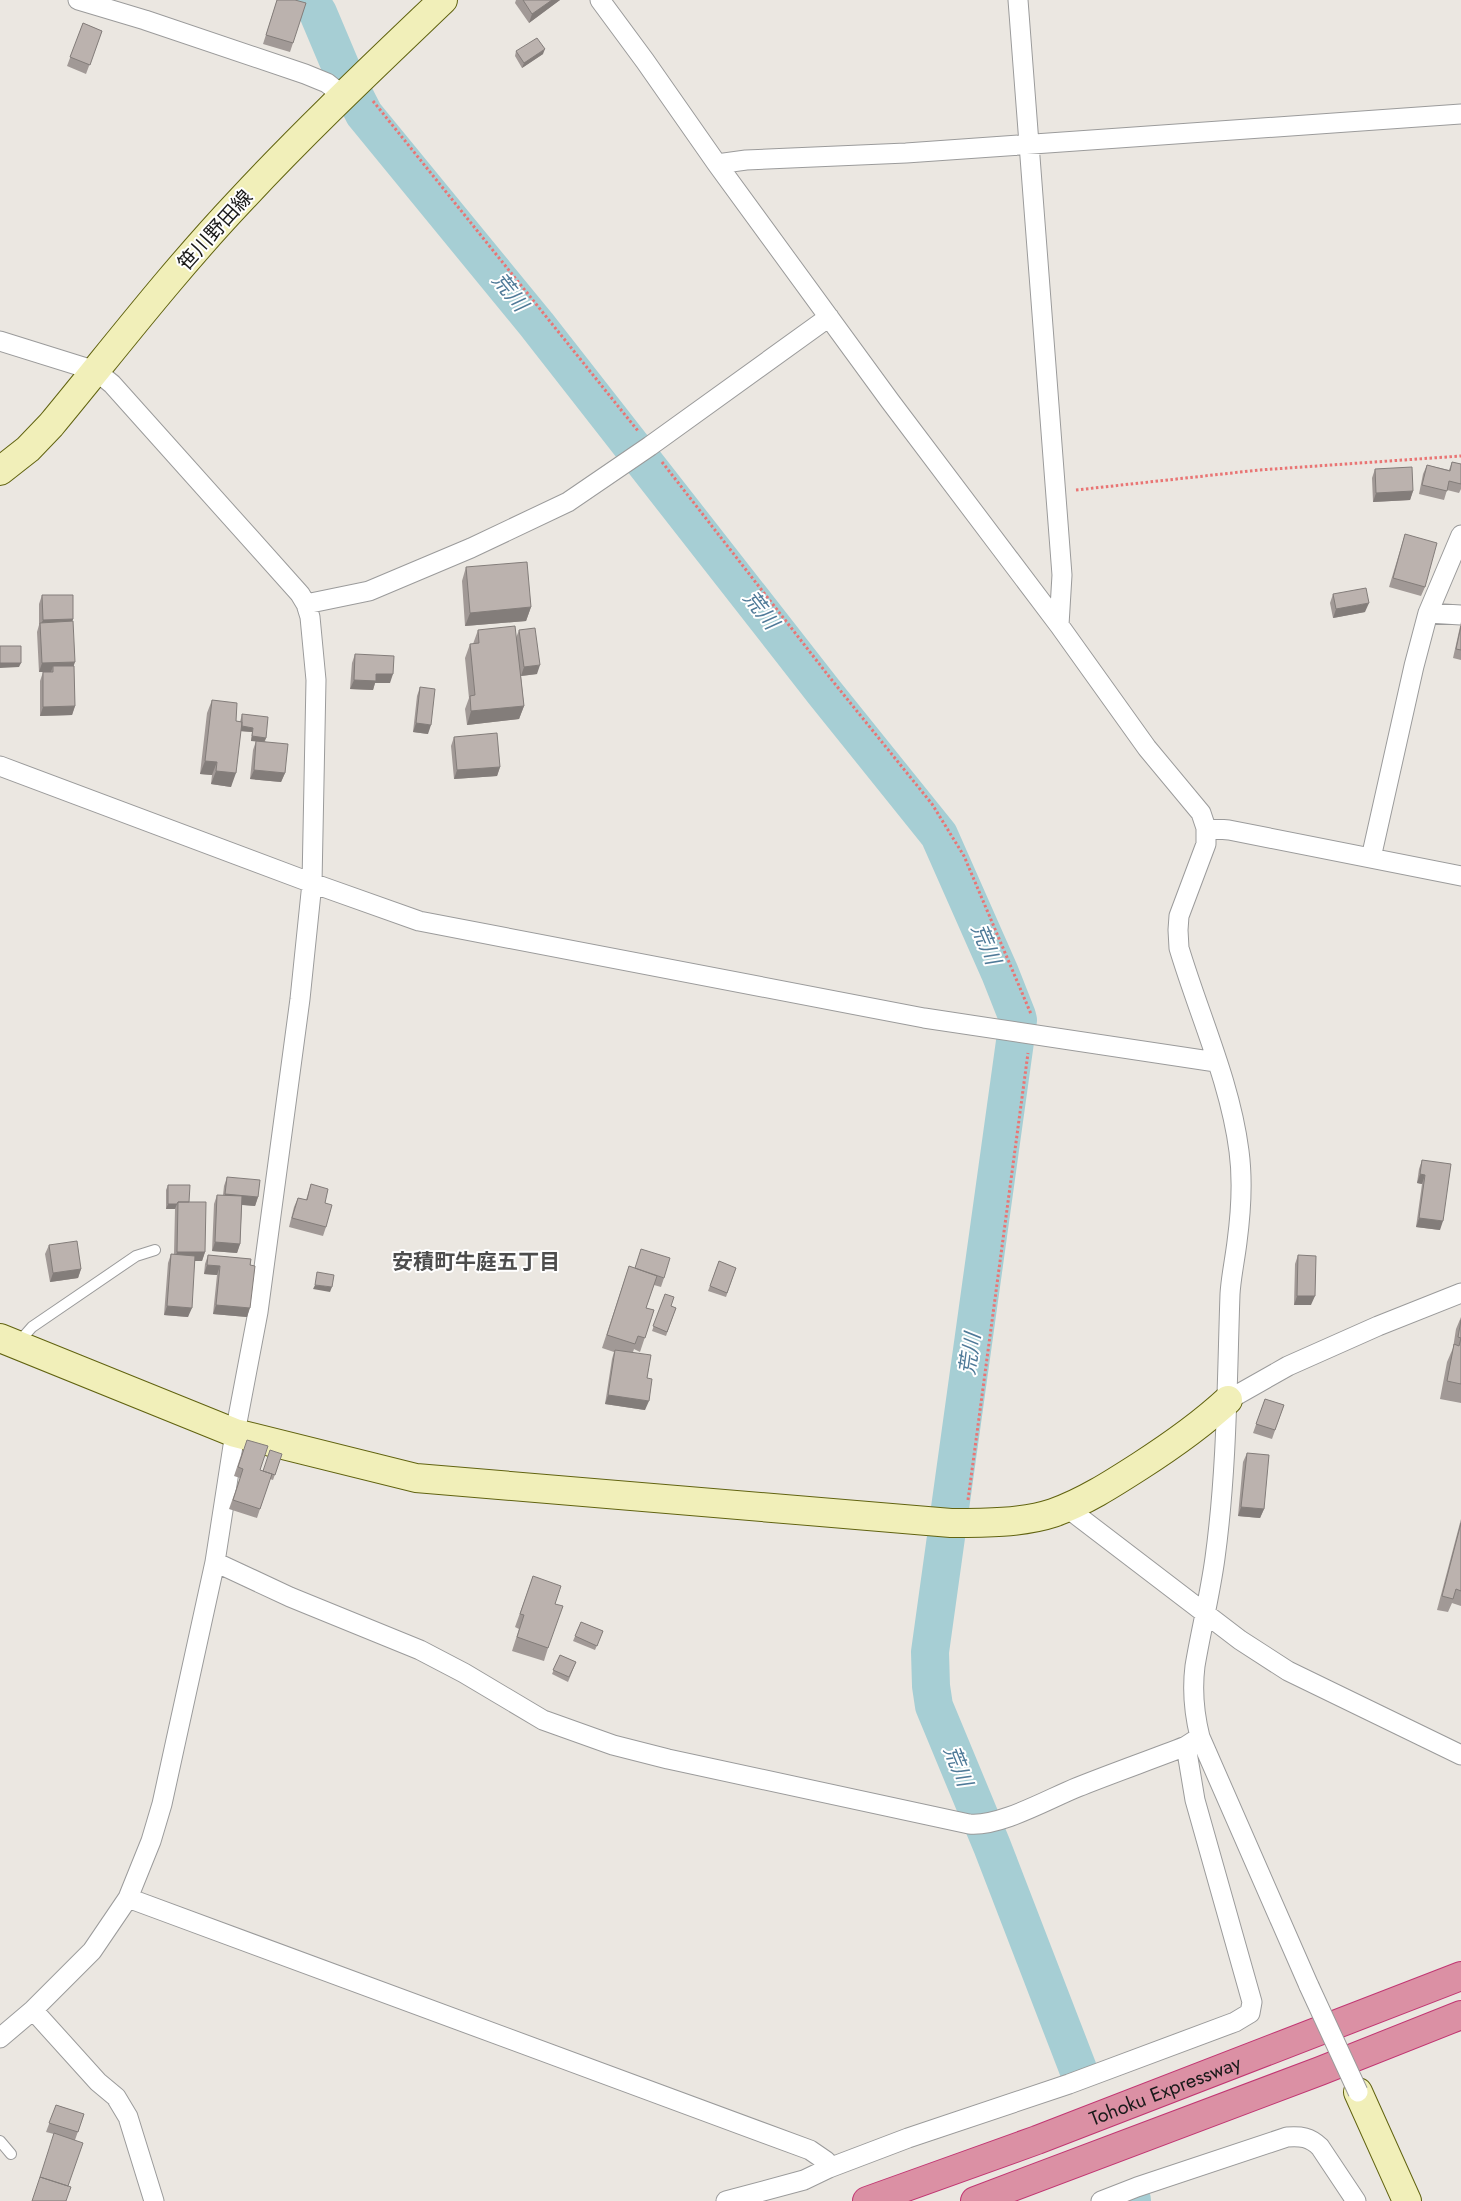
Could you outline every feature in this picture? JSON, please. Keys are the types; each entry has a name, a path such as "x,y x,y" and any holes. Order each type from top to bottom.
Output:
{"highway":[{"name":"Tohoku Expressway","path":"867,2201 1037,2140 1461,1976"},
{"name":"Tohoku Expressway","path":"975,2201 1301,2078 1461,2015"}],"street":[{"path":"78,0 146,20 327,83 350,89"},
{"name":"笹川野田線","path":"0,471 34,443 190,256 238,202 350,89 443,0"},
{"path":"600,0 717,164 1059,625 1147,748 1201,813 1206,828 1206,844 1184,900 1178,930 1179,948 1216,1062 1234,1125 1241,1168 1240,1218 1230,1292 1228,1400 1220,1510 1215,1559 1206,1613 1198,1645 1193,1683 1193,1741 1195,1800 1252,2002 1250,2013 1235,2022 1096,2074 908,2138 829,2168 804,2180 726,2201"},
{"path":"1018,0 1062,575 1059,625"},
{"path":"717,164 746,160 906,153 1461,114"},
{"path":"306,604 369,591 511,530 568,502 650,446 829,317"},
{"path":"0,340 96,371 112,384 300,594 306,604 312,628 316,680 312,883 298,1008 258,1312 235,1433 215,1562 162,1804 151,1841 128,1898 92,1951 32,2010 0,2038"},
{"path":"1371,858 1414,666 1428,613 1461,535"},
{"path":"1428,613 1461,616"},
{"path":"0,766 312,883 420,921 924,1018 1216,1062"},
{"path":"1206,828 1221,829 1461,876"},
{"path":"8,1342 235,1433 416,1478 965,1523 985,1523 1033,1517 1052,1513 1066,1507 1108,1486 1182,1438 1228,1400 1288,1366 1378,1326 1461,1293"},
{"path":"1066,1507 1240,1640 1288,1671 1461,1755"},
{"path":"215,1562 290,1597 420,1650 464,1673 543,1720 613,1745 668,1759 969,1824 978,1825 999,1820 1193,1741"},
{"path":"1193,1741 1309,1986 1407,2201"},
{"path":"128,1898 810,2150 826,2161 829,2168"},
{"path":"32,2010 98,2082 116,2097 128,2117 154,2201"},
{"path":"1101,2201 1287,2137 1298,2136 1314,2142 1320,2147 1356,2201"}],"lane":[{"path":"8,1342 136,1256 155,1250"},
{"path":"0,2141 10,2154"}],"path":[{"path":"350,89 650,446 937,811 964,856 1026,998 1032,1015 1031,1033 965,1523"},
{"path":"1056,492 1259,470 1461,456"}],"building":[{"path":"277,0 295,0 306,3 293,43 266,35"},
{"path":"523,0 552,0 532,14"},
{"path":"83,23 102,31 90,65 70,57"},
{"path":"537,38 545,49 524,63 516,51"},
{"path":"1452,462 1461,464 1461,484 1449,481 1447,491 1422,485 1427,465 1450,471"},
{"path":"1412,467 1413,491 1376,493 1375,469"},
{"path":"1405,534 1437,543 1425,587 1393,578"},
{"path":"527,562 531,607 470,613 466,567"},
{"path":"1366,588 1369,603 1336,609 1333,594"},
{"path":"42,595 73,595 73,619 43,620"},
{"path":"73,621 75,662 42,663 40,623"},
{"path":"515,626 524,706 471,711 470,696 475,695 470,644 479,643 478,630"},
{"path":"1461,626 1461,650 1456,649"},
{"path":"535,628 540,665 524,667 519,630"},
{"path":"0,646 21,646 21,663 0,663"},
{"path":"355,654 394,656 393,674 376,674 376,681 354,680"},
{"path":"53,666 74,666 75,706 43,707 43,672 53,672"},
{"path":"420,687 435,689 431,725 416,723"},
{"path":"212,700 237,703 236,721 242,722 236,773 216,771 217,762 205,761"},
{"path":"242,714 268,717 266,738 252,736 253,728 242,726"},
{"path":"497,733 500,767 457,770 454,737"},
{"path":"256,741 288,744 285,773 254,770"},
{"path":"1422,1160 1451,1164 1443,1221 1419,1218 1425,1175 1420,1174"},
{"path":"227,1177 260,1180 258,1197 225,1194"},
{"path":"311,1184 328,1189 325,1203 332,1205 326,1227 292,1218 298,1198 307,1200"},
{"path":"168,1185 190,1185 189,1202 168,1204"},
{"path":"217,1195 242,1196 240,1244 215,1242"},
{"path":"178,1202 206,1202 205,1252 177,1252"},
{"path":"77,1241 81,1269 53,1273 49,1245"},
{"path":"641,1249 670,1258 664,1278 635,1268"},
{"path":"171,1254 195,1256 192,1308 167,1306"},
{"path":"208,1255 251,1259 250,1265 255,1266 250,1308 216,1305 220,1266 207,1265"},
{"path":"1298,1255 1316,1256 1315,1296 1297,1296"},
{"path":"719,1261 736,1268 727,1293 710,1286"},
{"path":"629,1266 657,1276 646,1308 654,1310 645,1338 638,1336 635,1344 607,1335"},
{"path":"317,1272 334,1275 332,1287 315,1285"},
{"path":"665,1294 674,1297 671,1306 676,1308 667,1332 653,1326"},
{"path":"1461,1320 1461,1338 1458,1337"},
{"path":"1461,1338 1461,1384 1447,1381 1454,1344 1459,1346"},
{"path":"615,1350 651,1355 647,1378 652,1379 649,1401 608,1395"},
{"path":"1265,1399 1284,1405 1275,1430 1256,1424"},
{"path":"247,1440 268,1446 260,1470 272,1474 260,1509 233,1500 243,1469 238,1467"},
{"path":"270,1450 282,1454 275,1475 263,1471"},
{"path":"1247,1453 1269,1455 1264,1509 1241,1507"},
{"path":"1461,1523 1461,1591 1456,1589 1453,1599 1442,1596"},
{"path":"533,1576 561,1586 555,1604 563,1606 548,1648 517,1637 524,1615 520,1614"},
{"path":"581,1622 603,1631 597,1646 575,1636"},
{"path":"560,1655 576,1662 569,1677 553,1670"},
{"path":"56,2105 84,2114 78,2132 49,2123"},
{"path":"54,2133 83,2143 68,2186 40,2177"},
{"path":"40,2177 71,2187 66,2201 32,2201"}],"waterway":[{"name":"荒川","path":"310,0 318,13 345,77 364,114 537,325 824,692 939,835 1017,1016 1018,1020 930,1652 931,1686 934,1706 992,1846 1078,2069"}],"district":[{"name":"安積町牛庭五丁目","path":"476,1262"}]}
